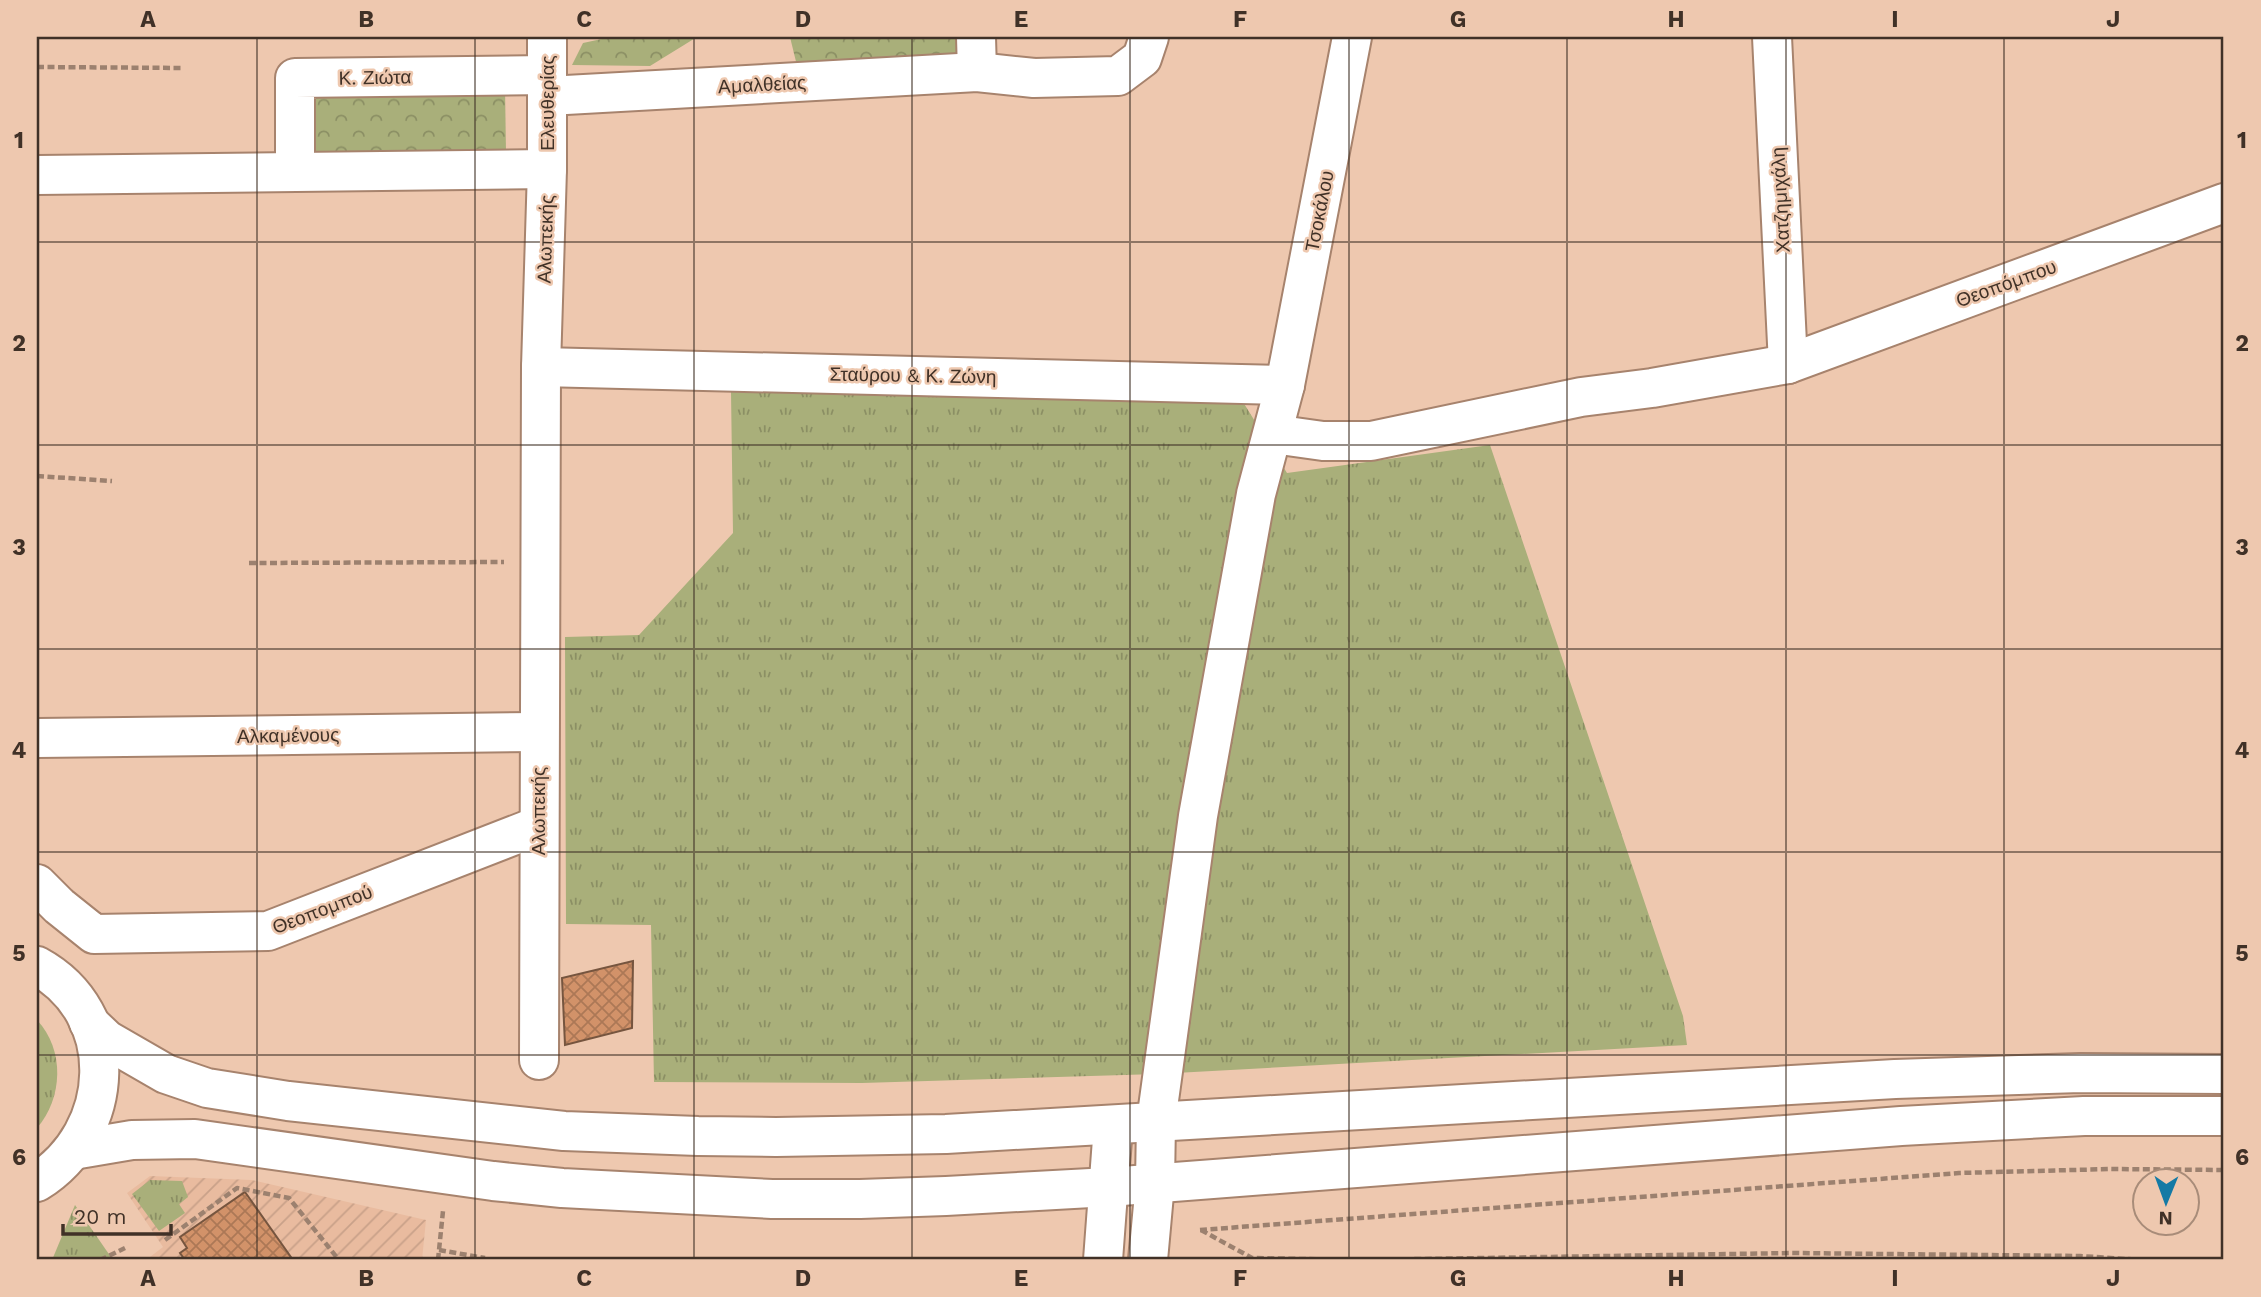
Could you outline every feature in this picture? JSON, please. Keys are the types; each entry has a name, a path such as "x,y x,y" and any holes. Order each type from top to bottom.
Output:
{"main road":[{"name":"Ελευθερίας","path":"547,37 547,169"},
{"name":"Αμαλθείας","path":"547,86 976,54 1034,78 1118,76 1142,58 1149,37"},
{"name":"Τσοκάλου","path":"1148,1260 1155,1183 1156,1122 1198,816 1256,495 1285,386 1352,37"},
{"name":"Χατζημιχάλη","path":"1772,37 1788,364"},
{"name":"Κ. Ζιώτα","path":"295,171 295,78 547,86"},
{"path":"37,174 547,169"},
{"name":"Αλωπεκής","path":"539,1060 541,367 547,169"},
{"name":"Θεοπόμπου","path":"1273,434 1323,442 1371,440 1581,397 1689,382 1788,364 2224,203"},
{"name":"Σταύρου & Κ. Ζώνη","path":"541,367 1285,386"},
{"name":"Αλκαμένους","path":"37,738 538,732"},
{"name":"Θεοπομπού","path":"37,884 59,906 94,933 268,931 538,826"},
{"path":"37,966 63,986 78,1004 89,1023 99,1064 99,1086 88,1127 73,1150 39,1184"},
{"path":"89,1023 107,1040 144,1062 166,1074 207,1088 288,1101 564,1131 776,1138 1113,1126 1895,1079 2081,1073 2224,1074"},
{"path":"73,1150 132,1140 195,1139 493,1181 562,1188 772,1199 946,1196 1109,1187 1914,1126 2084,1116 2224,1116"},
{"path":"1103,1260 1113,1126"}],"path":[{"path":"37,66 183,68"},
{"path":"37,476 112,481"},
{"path":"249,563 540,561"},
{"path":"2142,1260 2080,1256 1792,1253 1358,1260 1252,1258 1200,1230 1959,1172 2123,1168 2224,1170"},
{"path":"165,1240 237,1188 289,1198 339,1260"},
{"path":"438,1260 444,1203"},
{"path":"100,1260 125,1248"},
{"path":"439,1250 485,1258"}],"shaded area":[{"path":"150,1176 252,1180 426,1220 422,1260 146,1260 163,1247 127,1193"}],"green space":[{"path":"611,37 697,37 650,66 572,65 583,43"},
{"path":"790,37 960,37 960,66 799,74"},
{"path":"505,87 506,153 316,157 316,89"},
{"path":"731,392 1243,402 1287,473 1490,445 1683,1016 1687,1045 1157,1074 862,1083 654,1082 651,925 566,924 565,637 639,635 733,533"},
{"path":"37,1020 52,1045 57,1074 52,1103 37,1128"},
{"path":"150,1180 182,1181 188,1197 179,1204 185,1213 159,1231 132,1194"},
{"path":"75,1205 113,1260 52,1260"}],"building":[{"path":"633,961 632,1028 565,1045 562,978"},
{"path":"245,1192 293,1260 185,1260 180,1253 187,1248 180,1237"}]}
